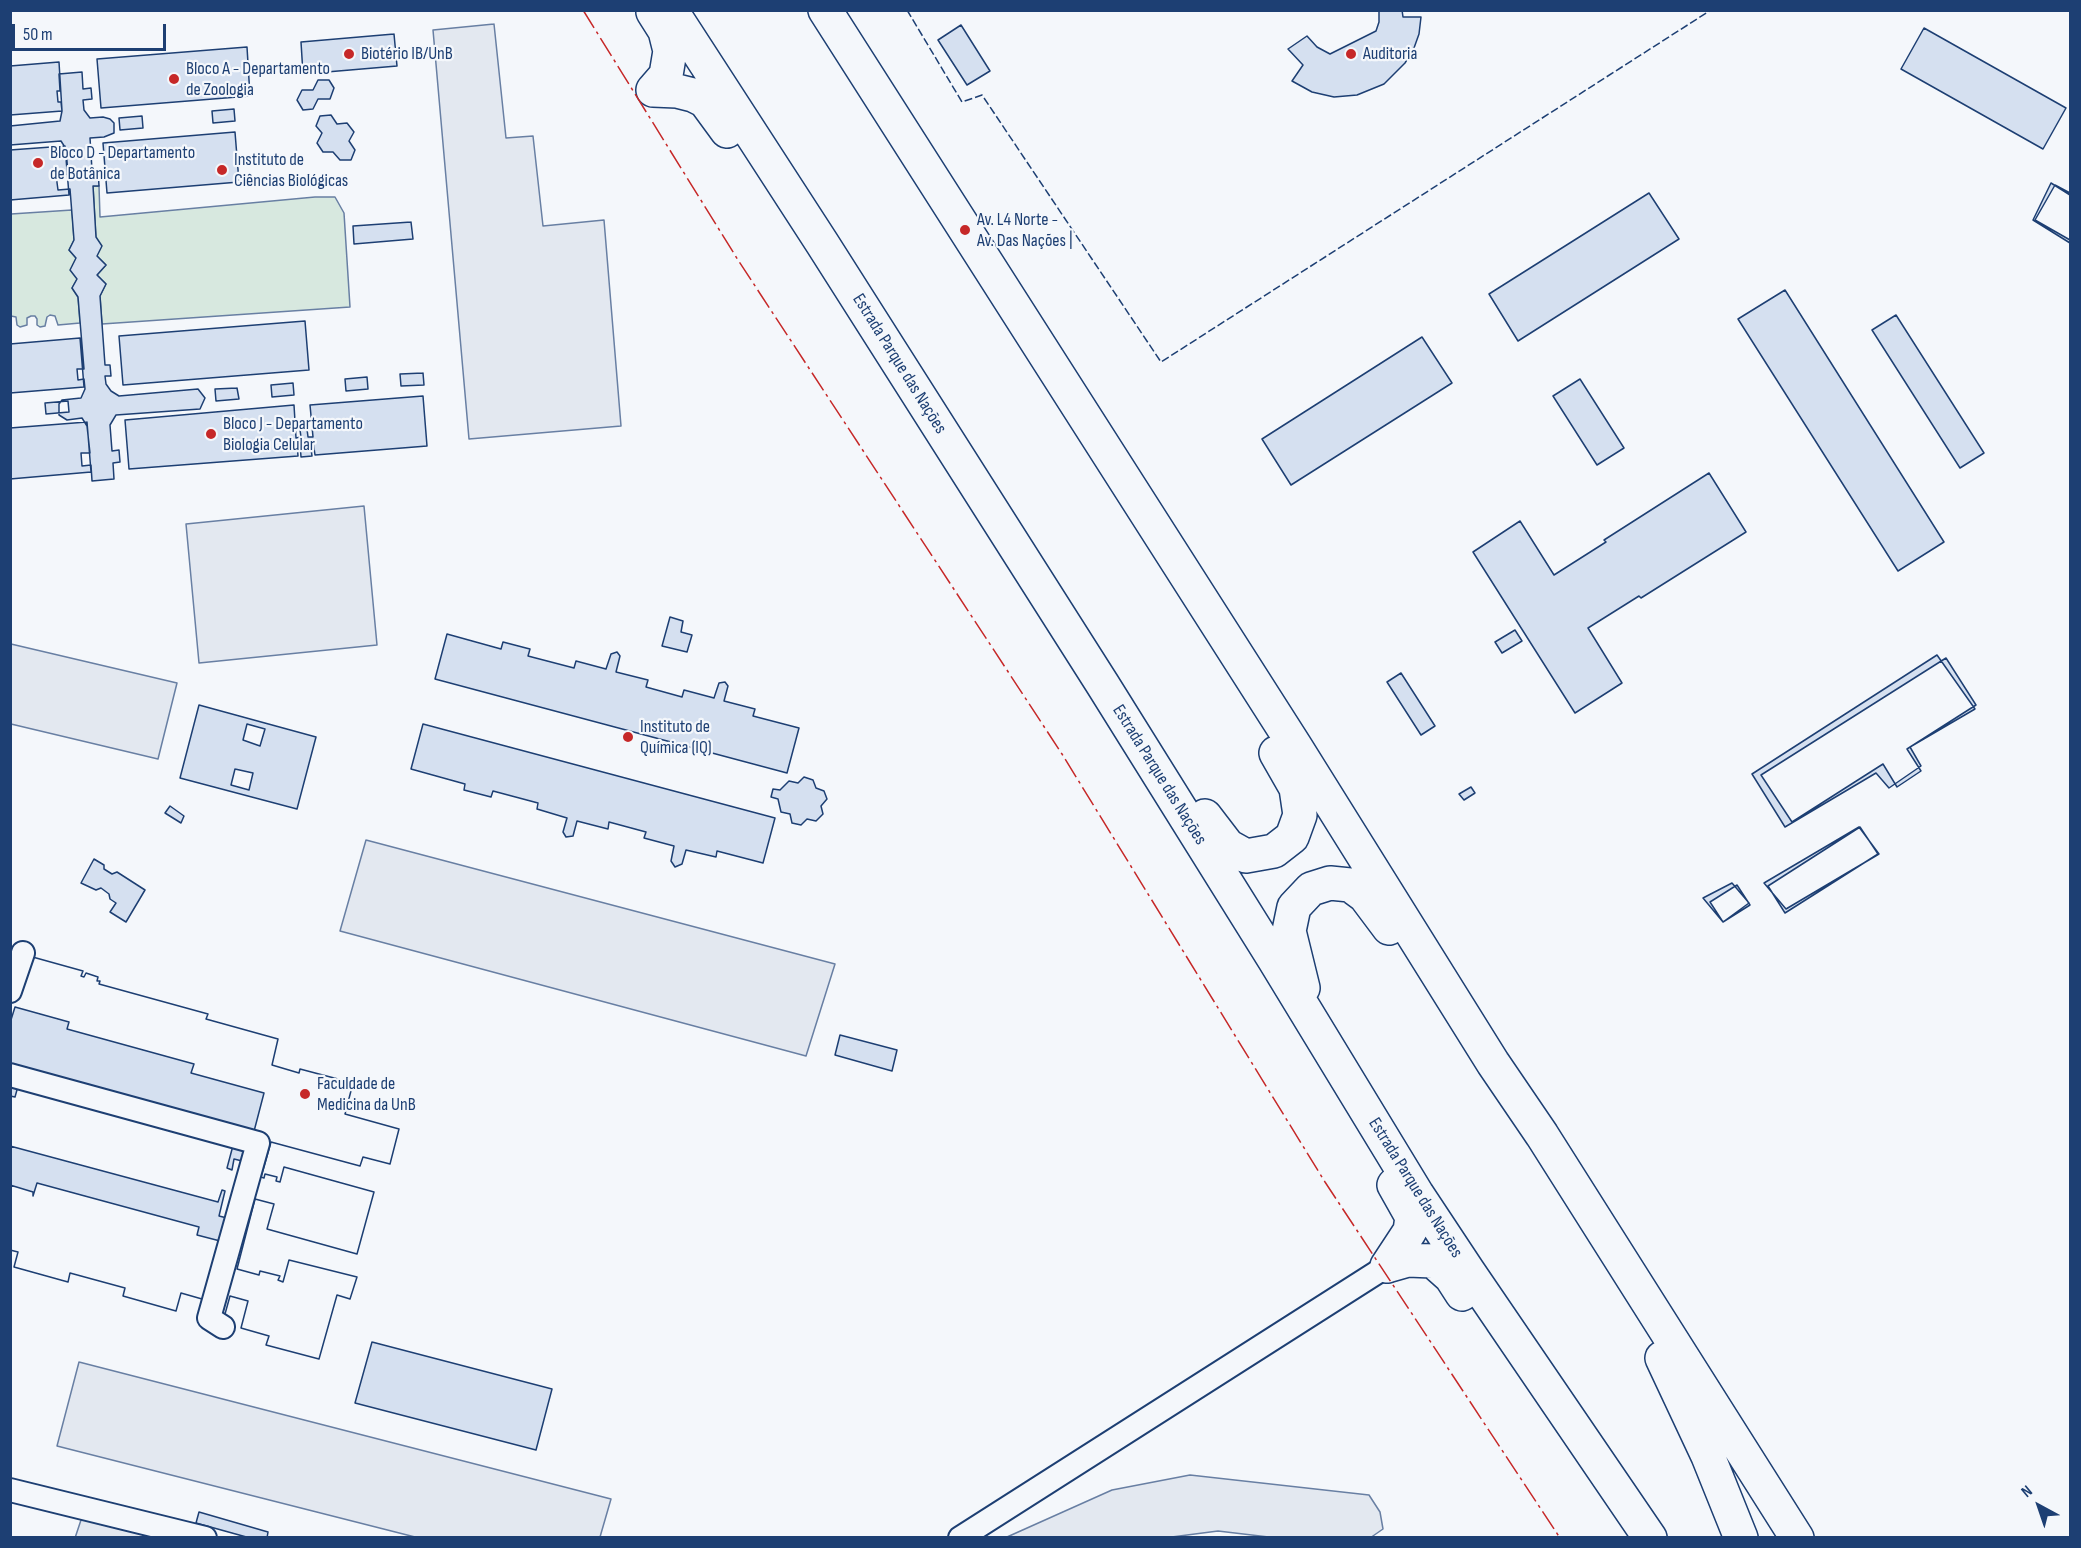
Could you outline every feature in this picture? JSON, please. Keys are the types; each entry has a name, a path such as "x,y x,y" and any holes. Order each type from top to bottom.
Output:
{"highway":[{"path":"652,10 665,31 670,51 666,75 653,90 677,91 705,101 766,187 784,208 822,243"},
{"name":"Estrada Parque das Nações","path":"671,10 1103,685 1417,1194 1650,1538"},
{"path":"825,10 1307,764 1493,1063 1542,1135 1797,1538"},
{"path":"1103,685 1157,744 1228,846 1246,856 1274,851 1292,837 1300,815 1296,788 1221,660 1210,634 1199,597"},
{"path":"1387,1266 1410,1231 1412,1217 1318,1068 1304,1040 1302,976 1289,931 1294,907 1311,890 1330,883 1350,885 1365,896 1382,917 1458,1033 1473,1051 1493,1063"},
{"path":"1599,1226 1691,1418 1741,1538"},
{"path":"1387,1266 1420,1259 1433,1261 1444,1269 1538,1410 1562,1435 1587,1445"}],"street":[{"path":"10,991 23,953"},
{"path":"10,1075 258,1143 208,1318 223,1327"},
{"path":"960,1538 1387,1266"},
{"path":"10,1490 205,1538"}],"shaded area":[{"path":"494,24 506,138 533,136 543,226 604,220 621,426 469,439 433,30"},
{"path":"93,186 99,186 100,217 335,197 344,213 350,307 102,324 100,296 106,284 97,275 106,265 97,256"},
{"path":"72,210 74,240 69,250 76,258 77,279 72,288 78,297 80,323 58,325 55,316 50,315 47,317 45,326 40,327 37,325 35,316 31,316 27,318 27,325 20,327 17,325 16,317 11,316 11,214"},
{"path":"364,506 377,645 199,663 186,524"},
{"path":"11,644 177,683 158,759 11,724"},
{"path":"366,840 835,964 806,1056 340,931"},
{"path":"79,1362 611,1499 600,1537 415,1537 57,1446"},
{"path":"1190,1475 1369,1495 1380,1512 1383,1529 1370,1538 1277,1538 1218,1531 1164,1538 1007,1537 1112,1490"},
{"path":"85,1508 195,1538 75,1538"}],"building":[{"name":"Auditoria","path":"1379,10 1402,10 1403,17 1421,17 1419,34 1405,63 1384,84 1357,95 1334,97 1312,92 1292,81 1303,65 1288,49 1307,36 1317,47 1330,54 1376,31"},
{"path":"961,25 990,71 967,85 938,40"},
{"path":"1924,28 2066,108 2043,149 1901,69"},
{"name":"Biotério IB/UnB","path":"394,34 397,66 303,74 301,42"},
{"name":"Bloco A - Departamento de Zoologia","path":"247,47 250,96 101,108 97,59"},
{"path":"59,62 62,111 10,115 10,66"},
{"path":"82,72 83,89 91,88 92,99 83,100 84,110 90,118 103,117 114,123 114,133 104,137 90,138 92,170 98,170 99,186 93,186 96,237 102,246 97,256 106,265 97,275 106,284 100,296 105,365 110,365 111,376 105,376 106,384 119,396 198,389 205,398 200,409 116,415 110,425 112,451 119,450 120,462 113,463 114,479 92,481 91,465 82,466 81,453 90,453 87,426 82,418 67,420 59,415 59,404 62,400 81,398 85,389 84,379 78,380 77,369 84,369 78,297 72,288 77,279 70,270 76,258 69,250 74,240 70,189 58,190 56,175 68,174 66,149 61,141 10,145 10,126 60,121 62,111 57,91 60,91 59,74"},
{"path":"318,80 329,80 334,88 330,99 318,99 313,109 303,110 297,100 302,90 313,90"},
{"path":"234,109 235,121 213,123 212,111"},
{"path":"331,115 337,124 347,123 354,132 349,141 355,150 351,160 340,160 333,152 323,152 317,143 322,133 316,126 320,116"},
{"path":"142,116 143,128 120,130 119,118"},
{"path":"235,132 239,182 107,193 103,143"},
{"name":"Bloco D - Departamento de Botânica","path":"65,146 69,195 10,200 10,150"},
{"path":"2051,183 2070,195 2070,243 2033,220"},
{"path":"2055,185 2070,193 2070,240 2035,220"},
{"path":"1649,193 1679,239 1518,341 1489,294"},
{"path":"411,222 413,239 354,244 353,226"},
{"path":"1785,290 1944,542 1898,571 1738,319"},
{"path":"1896,315 1984,453 1960,468 1872,330"},
{"path":"305,321 309,370 123,385 119,336"},
{"path":"1422,337 1452,383 1291,485 1262,439"},
{"path":"80,338 84,387 10,393 10,344"},
{"path":"423,373 424,385 401,386 400,374"},
{"path":"367,377 368,389 346,391 345,379"},
{"path":"1580,379 1624,448 1597,465 1553,396"},
{"path":"293,383 294,395 272,397 271,385"},
{"path":"237,388 239,399 216,401 215,389"},
{"name":"Bloco J - Departamento Biologia Celular","path":"423,396 427,446 315,455 313,441 310,441 312,456 301,457 300,443 297,443 298,456 129,469 125,420 294,405 296,438 301,437 300,430 307,429 308,437 313,437 310,405"},
{"path":"68,401 69,412 46,414 45,403"},
{"path":"87,422 91,472 10,479 10,428"},
{"path":"1709,473 1746,532 1641,598 1639,596 1588,628 1622,683 1575,713 1473,552 1520,521 1554,575"},
{"path":"670,617 683,621 681,632 692,635 687,652 662,646"},
{"path":"1515,630 1522,641 1502,653 1495,642"},
{"name":"Instituto de Química (IQ)","path":"447,634 501,649 503,642 530,649 528,656 574,668 576,661 606,669 611,654 617,652 620,656 616,672 648,680 646,687 682,697 684,690 714,698 719,683 725,682 728,686 724,701 755,709 753,716 799,728 787,773 435,679"},
{"path":"1937,655 1975,709 1910,747 1921,766 1889,788 1876,773 1785,827 1752,774"},
{"path":"1946,658 1976,705 1907,749 1921,771 1897,787 1883,764 1792,822 1761,775"},
{"path":"1401,673 1435,726 1421,735 1387,682"},
{"path":"199,705 316,737 297,809 180,778","holes":["247,724 265,729 260,746 243,740","235,769 253,773 249,790 231,785"]},
{"path":"423,724 775,818 763,863 717,851 716,857 686,850 682,864 675,867 671,861 674,846 644,838 646,832 609,822 608,829 577,821 573,836 566,837 563,832 567,818 537,809 538,803 493,791 491,797 464,790 465,784 411,769"},
{"path":"804,777 813,780 816,788 824,791 827,799 821,806 823,814 816,821 807,819 801,825 792,823 790,814 781,812 778,799 771,797 773,789 780,790 789,781 798,783"},
{"path":"1471,787 1475,793 1464,800 1459,794"},
{"path":"170,806 184,816 181,823 165,813"},
{"path":"1859,827 1879,854 1786,909 1764,883"},
{"path":"1860,827 1878,854 1785,913 1768,886"},
{"path":"94,859 112,874 117,872 145,890 126,922 110,912 116,903 110,899 109,894 101,888 96,890 81,883"},
{"path":"1732,883 1749,903 1723,922 1703,898"},
{"path":"1737,885 1750,905 1723,922 1710,902"},
{"path":"29,956 83,971 81,976 84,977 86,973 98,977 99,984 208,1014 206,1019 278,1039 272,1065 299,1073 300,1069 353,1083 345,1114 399,1129 390,1164 363,1157 360,1166 271,1142 261,1177 264,1178 265,1174 277,1177 276,1181 280,1182 284,1167 374,1192 357,1254 267,1229 274,1204 255,1199 237,1269 259,1275 260,1271 280,1276 278,1280 283,1282 289,1260 357,1277 350,1299 337,1295 319,1359 266,1345 269,1336 241,1328 248,1301 230,1296 225,1314 207,1309 209,1301 181,1293 176,1311 123,1296 125,1288 70,1273 68,1282 14,1267 18,1252 10,1250 10,1185 33,1192 33,1196 37,1183 199,1227 197,1235 224,1242 231,1219 219,1216 225,1191 222,1190 218,1202 10,1146 10,1096 15,1097 20,1079 235,1138 227,1168 232,1170 234,1159 246,1162 264,1093 191,1073 194,1064 67,1029 69,1022 15,1007 10,1023 10,976"},
{"path":"29,956 83,971 81,976 84,977 86,973 98,977 99,984 208,1014 206,1019 278,1039 272,1065 299,1073 300,1069 353,1083 345,1114 399,1129 390,1164 363,1157 360,1166 271,1142 261,1177 264,1178 265,1174 277,1177 276,1181 280,1182 284,1167 374,1192 357,1254 267,1229 274,1204 255,1199 237,1269 259,1275 260,1271 280,1276 278,1280 283,1282 289,1260 357,1277 350,1299 337,1295 319,1359 266,1345 269,1336 241,1328 248,1301 230,1296 225,1314 207,1309 209,1301 181,1293 176,1311 123,1296 125,1288 70,1273 68,1282 14,1267 18,1252 10,1250 10,976"},
{"path":"840,1035 897,1050 892,1071 835,1055"},
{"path":"372,1342 552,1389 536,1450 355,1403"},
{"path":"199,1512 268,1532 267,1538 250,1538 196,1523"}],"fence":[{"path":"907,10 962,102 982,95 1161,362 1711,10"}],"power":[{"path":"583,10 738,260 1062,754 1325,1182 1560,1538"}],"place":[{"name":"Biotério IB/UnB","path":"349,54"},
{"name":"Auditoria","path":"1351,54"},
{"name":"Bloco A - Departamento de Zoologia","path":"174,79"},
{"name":"Bloco D - Departamento de Botânica","path":"38,163"},
{"name":"Instituto de Ciências Biológicas","path":"222,170"},
{"name":"Av. L4 Norte - Av. Das Nações |","path":"965,230"},
{"name":"Bloco J - Departamento Biologia Celular","path":"211,434"},
{"name":"Instituto de Química (IQ)","path":"628,737"},
{"name":"Faculdade de Medicina da UnB","path":"305,1094"}]}
